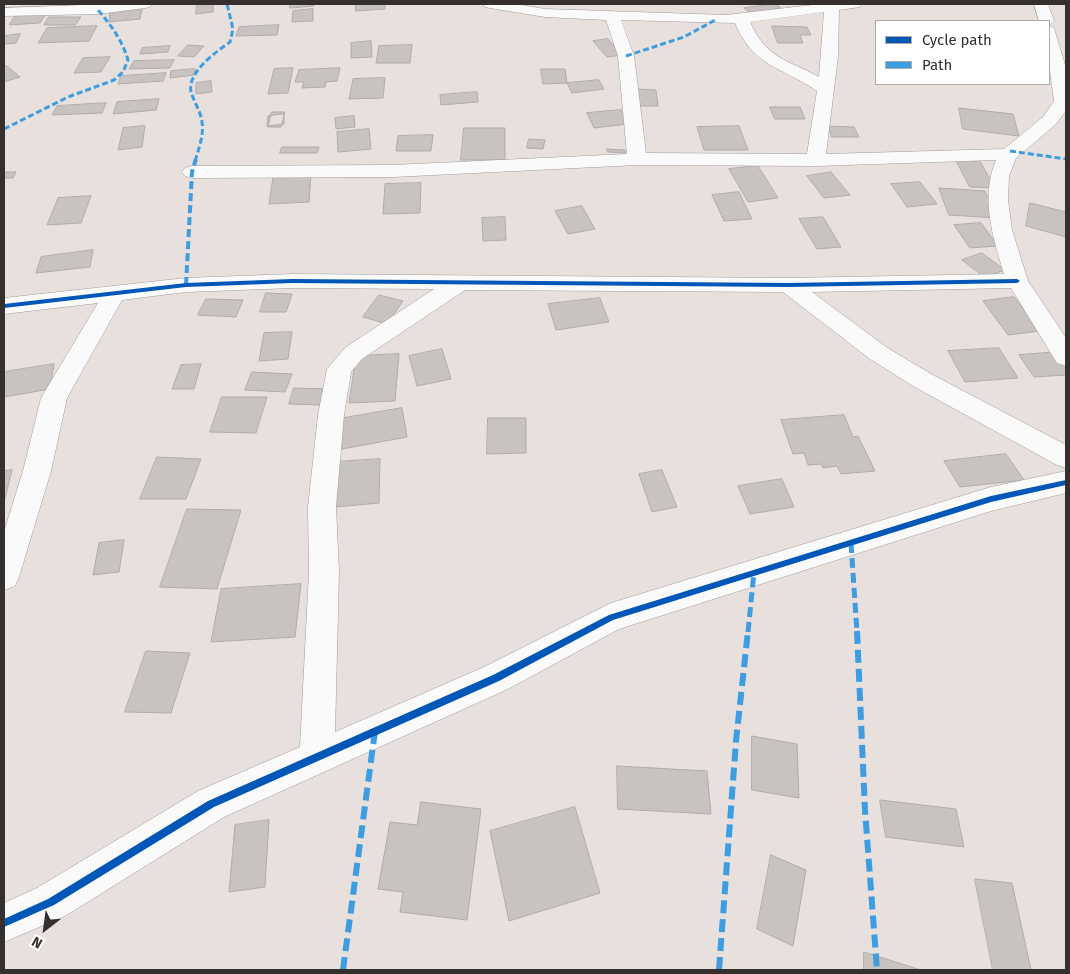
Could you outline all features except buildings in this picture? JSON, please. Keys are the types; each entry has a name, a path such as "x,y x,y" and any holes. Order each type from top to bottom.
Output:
{"street":[{"path":"4,12 98,10 145,4"},
{"path":"490,4 545,13 733,19 855,4"},
{"path":"682,4 733,19"},
{"path":"722,4 756,48 768,57 812,79 824,88"},
{"path":"1041,4 1048,20"},
{"path":"816,160 824,88 830,56 832,8"},
{"path":"612,16 626,56 637,159"},
{"path":"1050,24 1061,80 1062,101 1058,112 1008,155 999,176 998,200 1002,230 1017,281 1058,329 1066,357"},
{"path":"192,172 393,171 637,159 816,160 982,154 1008,155"},
{"path":"4,306 186,285 272,281 788,285 1017,281"},
{"path":"317,756 324,572 322,507 331,414 339,369 342,364 362,347 461,282"},
{"path":"788,285 878,354 922,380 1066,457"},
{"path":"7,560 38,471 54,398 114,294"},
{"path":"4,923 51,902 211,804 496,678 612,617 991,499 1066,482"}],"marked path":[{"path":"186,285 192,172 202,137 202,121 191,91 191,81 208,58 230,42 233,29 227,4"},
{"path":"4,129 68,97 114,80 123,72 128,60 123,46 112,27 98,10"},
{"path":"626,56 684,37 717,19"},
{"path":"1010,151 1066,159"},
{"path":"851,543 860,669 865,810 877,970"},
{"path":"719,970 736,741 754,572"},
{"path":"343,970 375,731"}],"cycle path":[{"path":"4,306 186,285 292,281 788,285 1017,281"},
{"path":"4,923 51,902 211,804 496,678 611,617 991,499 1066,482"}]}
